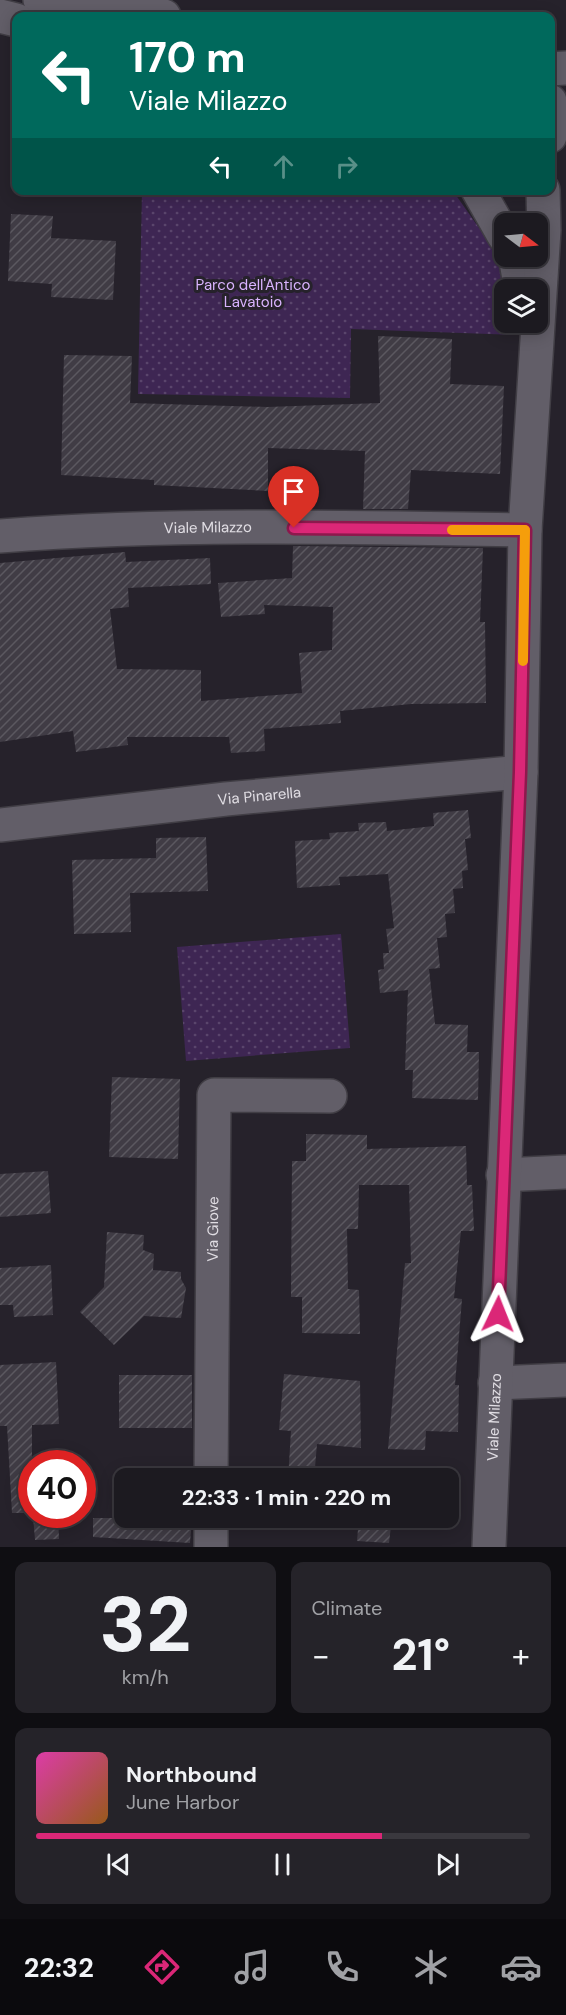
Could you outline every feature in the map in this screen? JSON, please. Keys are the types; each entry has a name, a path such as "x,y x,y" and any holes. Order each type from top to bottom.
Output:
{"street":[{"path":"40,0 129,12"},
{"path":"142,0 159,12"},
{"path":"481,195 494,218"},
{"name":"Viale Milazzo","path":"489,1547 520,772 525,530 544,230 543,195"},
{"name":"Viale Milazzo","path":"526,333 532,391"},
{"name":"Viale Milazzo","path":"0,536 68,530 294,528 525,530"},
{"name":"Via Pinarella","path":"0,825 226,799 520,772"},
{"name":"Via Giove","path":"212,1468 214,1095 330,1096"},
{"path":"503,1175 566,1172"},
{"path":"495,1383 566,1380"},
{"path":"211,1528 211,1547"}],"green space":[{"name":"Parco dell'Antico Lavatoio","path":"142,195 456,195 494,249 494,267 504,267 508,279 494,279 494,333 517,333 517,335 351,329 350,398 138,394"},
{"path":"341,934 350,1048 186,1061 177,947"}],"building":[{"path":"11,214 53,216 51,238 116,241 113,300 51,297 52,284 8,281"},
{"path":"378,336 452,339 450,384 504,386 500,474 411,470 408,509 363,509 365,451 268,448 268,491 154,485 154,480 61,475 64,355 132,356 130,403 267,407 380,403"},
{"path":"293,546 483,548 480,622 485,622 486,703 411,704 340,711 341,723 264,729 265,751 231,753 229,737 127,737 128,745 76,752 73,731 0,742 0,563 125,552 126,562 210,558 211,584 128,588 129,607 110,609 117,669 201,670 201,701 302,693 299,653 332,650 333,607 264,605 265,614 221,617 218,583 292,578"},
{"path":"468,810 471,838 465,839 468,870 462,871 463,888 453,889 455,913 445,914 447,937 437,938 440,968 429,969 435,1024 468,1025 467,1052 479,1052 478,1100 412,1098 413,1070 405,1070 408,990 380,993 378,970 384,969 383,953 389,953 386,929 394,928 388,874 339,877 340,885 297,888 295,841 330,839 329,833 359,831 358,823 386,822 387,831 434,826 433,813"},
{"path":"206,837 208,891 130,893 131,932 74,934 72,860 156,858 156,838"},
{"path":"112,1077 180,1079 178,1159 109,1157"},
{"path":"306,1134 367,1135 367,1149 466,1146 467,1185 472,1185 474,1231 461,1231 454,1298 462,1299 455,1385 459,1385 458,1432 426,1431 425,1450 388,1449 405,1263 411,1263 409,1185 359,1185 358,1229 347,1229 348,1289 359,1290 360,1334 302,1333 302,1297 291,1297 292,1161 306,1161"},
{"path":"48,1171 51,1213 0,1217 0,1174"},
{"path":"107,1232 144,1235 143,1250 154,1254 153,1270 181,1272 181,1279 186,1288 181,1318 144,1316 114,1345 80,1312 104,1287"},
{"path":"51,1265 53,1315 14,1317 13,1305 0,1305 0,1268"},
{"path":"56,1362 59,1424 32,1425 32,1450 18,1450 18,1513 12,1513 7,1426 0,1426 0,1365"},
{"path":"284,1374 360,1381 361,1448 317,1444 315,1468 289,1468 291,1431 279,1430"},
{"path":"119,1375 192,1375 192,1428 119,1428"},
{"path":"96,1518 114,1518 114,1528 191,1528 190,1543 93,1537"},
{"path":"34,1528 59,1528 59,1539 35,1540"},
{"path":"358,1528 391,1528 389,1543 357,1541"}],"slow traffic":[{"path":"452,530 525,530 523,661"}],"route":[{"path":"294,528 525,530 520,772 498,1314"}]}
